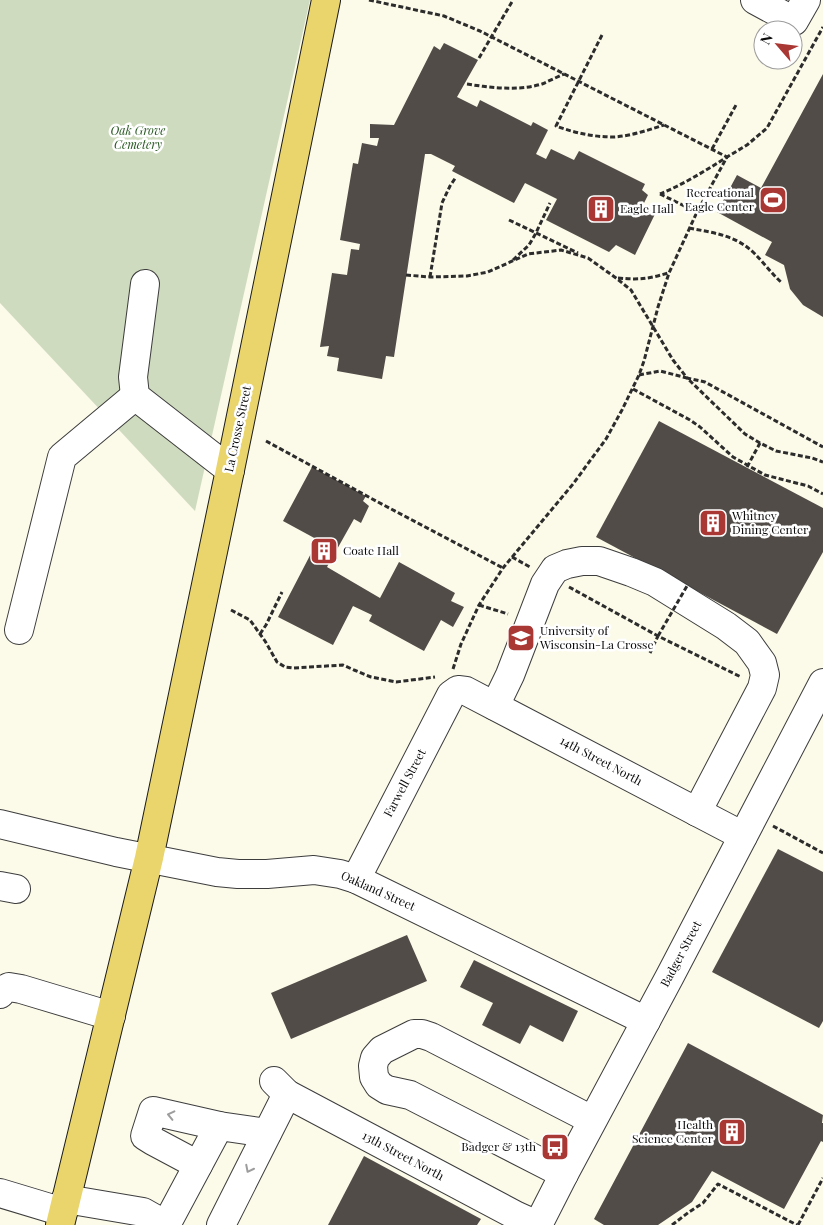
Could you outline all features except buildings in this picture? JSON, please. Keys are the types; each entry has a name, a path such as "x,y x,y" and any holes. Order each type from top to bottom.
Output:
{"main road":[{"name":"La Crosse Street","path":"63,1212 149,858 326,0"}],"street":[{"path":"755,0 800,10"},
{"path":"145,284 133,377 135,396 230,470"},
{"path":"18,630 62,457 135,396"},
{"path":"495,706 510,675 544,584 555,569 582,561 599,561 655,582 704,611 747,642 762,663 765,675 762,688 697,812"},
{"name":"14th Street North","path":"450,680 495,706 697,812 749,826"},
{"name":"Farwell Street","path":"356,879 451,695 450,680"},
{"name":"Badger Street","path":"537,1225 823,683"},
{"name":"Oakland Street","path":"0,824 116,852 194,868 238,874 267,874 314,870 340,874 356,879 646,1021"},
{"path":"0,994 1,991 9,987 15,988 111,1016"},
{"path":"564,1174 410,1095 379,1086 374,1078 372,1066 375,1058 382,1050 414,1034 422,1034 592,1120"},
{"name":"13th Street North","path":"267,1133 280,1088 537,1225"},
{"path":"198,1165 145,1136 153,1111 219,1126 267,1133 221,1225"},
{"path":"0,1194 63,1212 143,1212 166,1225 219,1126"}],"path":[{"path":"369,0 444,16 492,37 727,157"},
{"path":"479,58 513,0"},
{"path":"697,212 660,194 680,186 703,173 747,145 767,128 823,27"},
{"path":"602,35 556,126 578,134 615,137 664,125"},
{"path":"468,84 497,88 523,87 542,84 564,74"},
{"path":"712,149 736,105"},
{"path":"231,610 250,620 277,662 285,666 293,668 343,664 384,681 450,680 461,644 479,605 503,568 573,484 606,438 633,389 644,361 669,273 697,212 727,157"},
{"path":"430,277 442,202 456,177"},
{"path":"510,262 529,244 550,203"},
{"path":"509,220 588,258 631,290 672,360 687,378 745,434 776,451 823,462"},
{"path":"689,228 724,235 740,242 754,253 782,283"},
{"path":"406,275 430,277 466,276 488,272 528,254 562,250 588,258"},
{"path":"616,278 637,280 669,273"},
{"path":"639,376 660,371 705,382 823,447"},
{"path":"633,389 690,420 733,457 765,475 808,486 823,494"},
{"path":"266,441 503,568"},
{"path":"746,467 760,443"},
{"path":"512,557 658,636 762,688"},
{"path":"650,652 687,586"},
{"path":"260,634 282,592"},
{"path":"479,605 506,613 528,625"},
{"path":"749,826 823,853"},
{"path":"672,1225 703,1203 718,1184 797,1225 823,1178"}],"green space":[{"name":"Oak Grove Cemetery","path":"0,0 310,0 195,511 0,303"}],"place":[{"name":"Recreational Eagle Center","path":"773,200"},
{"name":"Eagle Hall","path":"601,209"},
{"name":"Whitney Dining Center","path":"713,523"},
{"name":"Coate Hall","path":"324,551"},
{"name":"University of Wisconsin-La Crosse","path":"521,638"},
{"name":"Health Science Center","path":"732,1132"},
{"name":"Badger & 13th","path":"555,1147"}]}
